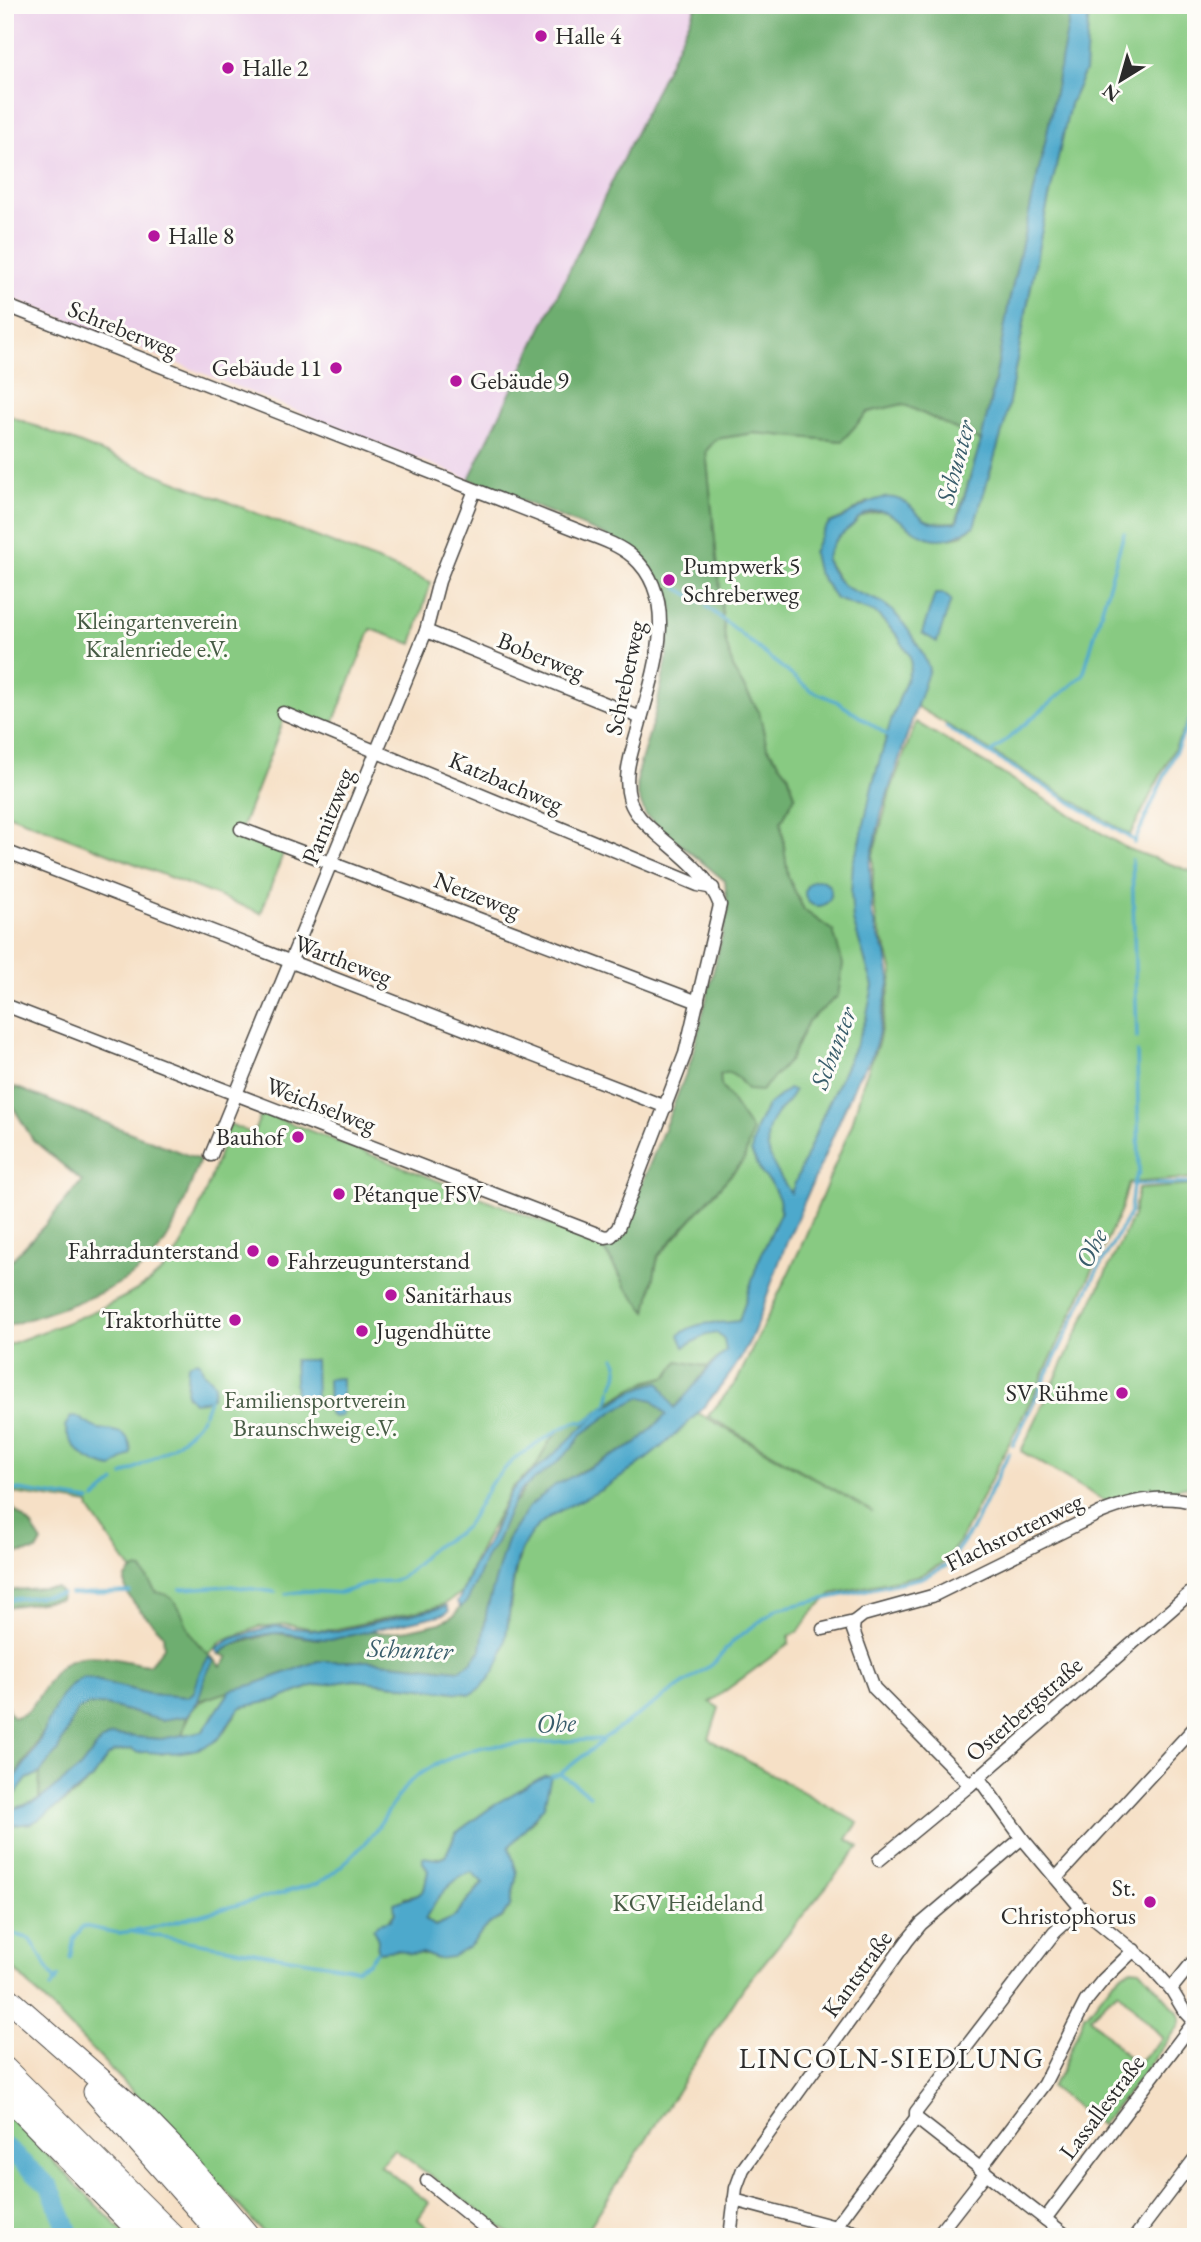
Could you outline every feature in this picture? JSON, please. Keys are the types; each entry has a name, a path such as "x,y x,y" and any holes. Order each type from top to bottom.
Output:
{"highway":[{"path":"5,1998 88,2084 223,2237"},
{"path":"5,1998 144,2118 249,2237"},
{"path":"5,2069 174,2237"},
{"path":"5,2094 145,2237"}],"street":[{"name":"Schreberweg","path":"5,305 612,544 640,564 656,592 660,617 656,655 626,776 631,803 646,824 698,870 713,888"},
{"name":"Parnitzweg","path":"211,1155 426,631 439,581 475,490"},
{"name":"Boberweg","path":"426,631 640,719"},
{"name":"Katzbachweg","path":"283,713 698,885 713,888"},
{"name":"Netzeweg","path":"241,829 698,1002"},
{"name":"Wartheweg","path":"5,851 666,1107"},
{"path":"666,1107 685,1054 720,905 713,888"},
{"name":"Weichselweg","path":"5,1005 600,1236 611,1236 618,1228 666,1107"},
{"name":"Flachsrottenweg","path":"823,1629 854,1622 863,1615 932,1596 1100,1513 1128,1502 1167,1498 1196,1503"},
{"name":"Osterbergstraße","path":"879,1860 1196,1588"},
{"path":"854,1622 853,1630 874,1688 974,1781 1081,1908 1134,1950 1171,1989 1195,2022"},
{"path":"1056,1878 1196,1726"},
{"name":"Kantstraße","path":"730,2237 737,2180 743,2169 914,1932 1022,1838"},
{"path":"836,2226 916,2118 916,2112 1054,1933 1081,1908"},
{"path":"936,2237 1044,2084 1086,2001 1134,1950"},
{"path":"1171,1989 1196,1958"},
{"name":"Lassallestraße","path":"1048,2227 1195,2022"},
{"path":"916,2118 1048,2227 1068,2237"},
{"path":"1135,2237 1196,2157"},
{"path":"427,2181 496,2237"},
{"path":"734,2200 873,2237"}],"shaded area":[{"path":"5,5 697,5 469,479 5,295"}],"green space":[{"path":"697,5 1072,5 981,441 903,404 868,412 842,441 754,433 716,439 706,451 725,639 734,671 759,712 767,747 788,774 795,796 781,822 788,877 804,910 833,931 843,964 838,996 808,1021 790,1060 761,1091 748,1090 738,1078 728,1072 720,1075 721,1085 752,1131 744,1160 658,1256 647,1312 625,1286 600,1244 612,1247 621,1236 691,1061 728,912 725,881 646,816 637,793 638,770 654,718 666,664 672,605 666,591 636,552 604,535 469,479"},
{"path":"1089,5 1196,5 1196,706 1130,835 916,706 928,669 882,603 857,595 842,586 826,560 830,545 843,531 860,517 871,513 883,511 899,517 908,526 950,538 960,536 974,526 1005,422 1041,234 1070,104 1085,71"},
{"name":"Familiensportverein Braunschweig e.V.","path":"903,404 981,441 956,522 931,523 922,519 906,504 878,500 865,503 846,516 829,523 817,571 836,599 876,613 897,635 910,656 911,667 891,721 853,862 867,962 873,986 866,1019 855,1047 791,1194 758,1262 727,1350 708,1367 678,1361 668,1376 648,1381 590,1418 512,1488 475,1558 462,1592 445,1604 332,1630 288,1624 259,1627 222,1641 208,1656 151,1599 90,1510 89,1504 5,1492 5,1346 115,1302 154,1279 177,1252 195,1218 230,1124 253,1134 262,1112 600,1244 627,1288 647,1311 658,1257 744,1160 751,1131 721,1085 720,1075 728,1072 738,1078 748,1090 790,1060 808,1021 838,996 833,931 804,910 788,877 781,822 795,796 788,774 767,747 759,712 734,671 725,639 706,451 716,439 754,433 841,441 868,412"},
{"name":"Kleingartenverein Kralenriede e.V.","path":"5,414 431,582 412,644 371,629 332,726 288,709 239,835 284,851 261,913 5,813"},
{"name":"KGV Heideland","path":"916,722 1128,849 1196,873 1196,1178 1129,1183 1121,1210 1037,1388 960,1541 942,1564 921,1575 832,1594 813,1611 800,1630 789,1637 789,1644 710,1702 719,1708 709,1739 858,1823 847,1839 859,1847 744,1987 583,2237 514,2237 394,2149 380,2165 429,2203 418,2219 438,2237 267,2237 180,2140 5,1960 5,1826 32,1823 69,1799 93,1778 107,1757 114,1752 132,1749 162,1754 226,1730 242,1707 276,1700 313,1686 355,1680 471,1694 487,1681 497,1665 504,1645 519,1558 534,1529 563,1508 596,1493 618,1479 665,1443 698,1413 873,1512 708,1416 737,1381 800,1249 852,1124 863,1083 878,1044 893,973 877,926 873,898 873,855 890,792","holes":["544,1776 535,1819 509,1847 517,1873 510,1906 502,1918 489,1924 469,1947 437,1959 408,1951 378,1952 383,1930 404,1898 418,1895 424,1890 428,1871 423,1862 446,1855 456,1833 497,1803"]},
{"path":"15,1087 200,1160 171,1231 158,1252 144,1266 127,1279 87,1299 5,1327 5,1267 82,1181 33,1140 10,1102"},
{"name":"SV Rühme","path":"1196,1185 1196,1485 1105,1501 1021,1451 1133,1216 1138,1189"},
{"path":"678,1361 708,1367 688,1394 636,1444 577,1473 529,1507 507,1540 487,1609 481,1650 472,1662 460,1670 369,1661 318,1661 198,1701 188,1697 149,1694 96,1680 67,1689 31,1752 5,1786 5,1696 13,1717 22,1715 36,1702 55,1673 73,1659 91,1656 149,1665 164,1647 163,1634 127,1592 126,1578 134,1569 142,1570 156,1592 165,1594 176,1603 196,1641 221,1666 228,1657 219,1654 233,1645 274,1633 334,1639 370,1631 386,1633 440,1623 456,1614 481,1567 498,1514 518,1500 549,1442 560,1429 585,1421 638,1385 668,1376"},
{"path":"5,1491 15,1511 30,1524 42,1542 37,1551 5,1555 5,1539 14,1534 5,1520"},
{"path":"57,1588 62,1594 60,1599 5,1607 5,1591"},
{"path":"231,1690 203,1731 182,1736 189,1716 198,1704"},
{"path":"88,1705 106,1705 161,1720 187,1716 182,1736 161,1739 111,1735 100,1742 80,1768 39,1800 40,1773 58,1750 77,1710"},
{"path":"40,1773 39,1800 5,1812 5,1786 14,1777 9,1789 15,1795 27,1779"},
{"path":"472,1872 483,1882 453,1918 435,1926 425,1918 450,1885"},
{"path":"1131,1968 1140,1969 1178,2012 1181,2019 1143,2074 1101,2125 1051,2087 1061,2072 1085,2014 1113,1981","holes":["1118,1991 1163,2038 1135,2065 1090,2017"]},
{"path":"5,2112 128,2237 5,2237"}],"water":[{"path":"1072,5 1089,5 1085,71 1070,104 1041,234 1005,422 974,526 952,537 933,539 887,512 869,512 836,540 826,560 842,585 880,602 895,614 916,642 929,669 882,811 870,863 872,915 886,953 890,979 876,1044 870,1060 857,1079 788,1239 744,1353 713,1396 663,1445 616,1480 536,1527 519,1555 505,1643 499,1663 488,1680 471,1694 355,1680 313,1686 276,1700 242,1707 219,1738 201,1748 172,1753 138,1753 132,1749 114,1752 107,1757 93,1778 46,1815 32,1823 5,1826 5,1812 39,1800 80,1768 100,1742 111,1735 161,1739 203,1731 231,1690 318,1661 369,1661 459,1670 472,1662 481,1650 487,1609 507,1540 529,1507 555,1485 636,1444 666,1415 653,1400 641,1397 617,1409 581,1435 554,1465 521,1490 495,1545 487,1555 468,1600 461,1607 457,1602 512,1491 597,1415 626,1395 659,1382 674,1408 726,1351 724,1340 717,1333 706,1335 684,1347 679,1335 700,1325 739,1321 758,1262 781,1211 779,1199 771,1183 762,1174 751,1152 756,1128 767,1106 788,1089 794,1091 771,1123 767,1144 773,1165 791,1193 866,1019 873,986 853,921 853,862 891,721 911,667 910,656 897,635 876,613 836,599 817,571 813,553 821,534 829,524 881,498 903,501 932,522 957,522 995,381 1009,302 1047,134"},
{"path":"935,594 944,594 951,600 937,642 922,633"},
{"path":"818,880 827,884 831,893 827,902 818,906 809,902 805,893 809,884"},
{"path":"294,1360 315,1360 316,1400 296,1400"},
{"path":"196,1361 215,1384 212,1397 193,1402 186,1394 188,1364"},
{"path":"342,1378 342,1413 341,1416 333,1417 329,1413 328,1379"},
{"path":"75,1416 97,1428 126,1436 131,1454 112,1468 89,1459 76,1449 65,1426 71,1417"},
{"path":"447,1606 449,1611 444,1614 334,1639 275,1633 241,1641 219,1654 216,1649 231,1639 274,1626 333,1632"},
{"path":"209,1657 214,1661 206,1674 198,1701 187,1716 161,1720 106,1705 88,1705 77,1710 58,1750 40,1773 27,1779 15,1795 9,1790 36,1748 60,1698 75,1682 84,1677 149,1694 188,1697 194,1692 200,1671"},
{"path":"544,1776 551,1776 544,1806 509,1847 517,1873 510,1906 501,1918 489,1924 469,1947 452,1957 437,1959 422,1953 410,1954 398,1950 377,1952 378,1940 373,1928 379,1923 391,1920 395,1913 394,1903 418,1895 424,1890 428,1871 423,1857 437,1859 446,1855 456,1833 497,1803","holes":["472,1872 483,1883 453,1918 435,1926 425,1919 439,1897 457,1879"]}],"waterway":[{"path":"991,753 1083,675 1124,533"},
{"path":"677,588 700,601"},
{"path":"706,606 810,690 836,701 889,736"},
{"name":"Ohe","path":"1134,843 1196,707"},
{"path":"946,727 1135,841"},
{"name":"Ohe","path":"1132,860 1137,1038"},
{"name":"Ohe","path":"1013,1445 1096,1273 1130,1213 1133,1185 1139,1172 1137,1052"},
{"path":"1133,1185 1196,1183"},
{"path":"613,1386 618,1372 615,1358"},
{"path":"286,1594 306,1591 340,1593 374,1582 401,1578 428,1551 467,1525 492,1482 515,1458 560,1429 575,1422 585,1422 608,1403 611,1390"},
{"path":"204,1413 209,1399"},
{"path":"123,1475 176,1444 202,1417"},
{"name":"Ohe","path":"70,1958 74,1939 83,1926 118,1933 148,1929 318,1883 363,1845 413,1779 438,1764 487,1746 603,1739 715,1662 733,1641 777,1609 922,1578 946,1566 971,1531 1009,1453"},
{"path":"95,1499 115,1482"},
{"path":"5,1488 90,1501"},
{"path":"180,1589 230,1586 275,1592"},
{"path":"70,1594 130,1592"},
{"path":"5,1600 62,1594"},
{"path":"551,1776 560,1774 602,1741"},
{"path":"561,1774 590,1795"},
{"path":"5,1932 28,1938 56,1982"},
{"path":"133,1932 356,1969 368,1963 377,1952"},
{"name":"Ohe","path":"51,1988 58,1977"},
{"path":"5,2147 50,2187 71,2237"}],"place":[{"name":"Halle 4","path":"541,36"},
{"name":"Halle 2","path":"228,68"},
{"name":"Halle 8","path":"154,236"},
{"name":"Gebäude 11","path":"336,368"},
{"name":"Gebäude 9","path":"456,381"},
{"name":"Pumpwerk 5 Schreberweg","path":"669,580"},
{"name":"Bauhof","path":"298,1137"},
{"name":"Pétanque FSV","path":"339,1194"},
{"name":"Fahrradunterstand","path":"253,1251"},
{"name":"Fahrzeugunterstand","path":"273,1261"},
{"name":"Sanitärhaus","path":"391,1295"},
{"name":"Traktorhütte","path":"235,1320"},
{"name":"Jugendhütte","path":"362,1331"},
{"name":"SV Rühme","path":"1122,1393"},
{"name":"St. Christophorus","path":"1150,1902"}],"district":[{"name":"LINCOLN-SIEDLUNG","path":"892,2058"}],"water label":[{"name":"Schunter","path":"955,462"},
{"name":"Schunter","path":"833,1048"},
{"name":"Schunter","path":"410,1649"}]}
